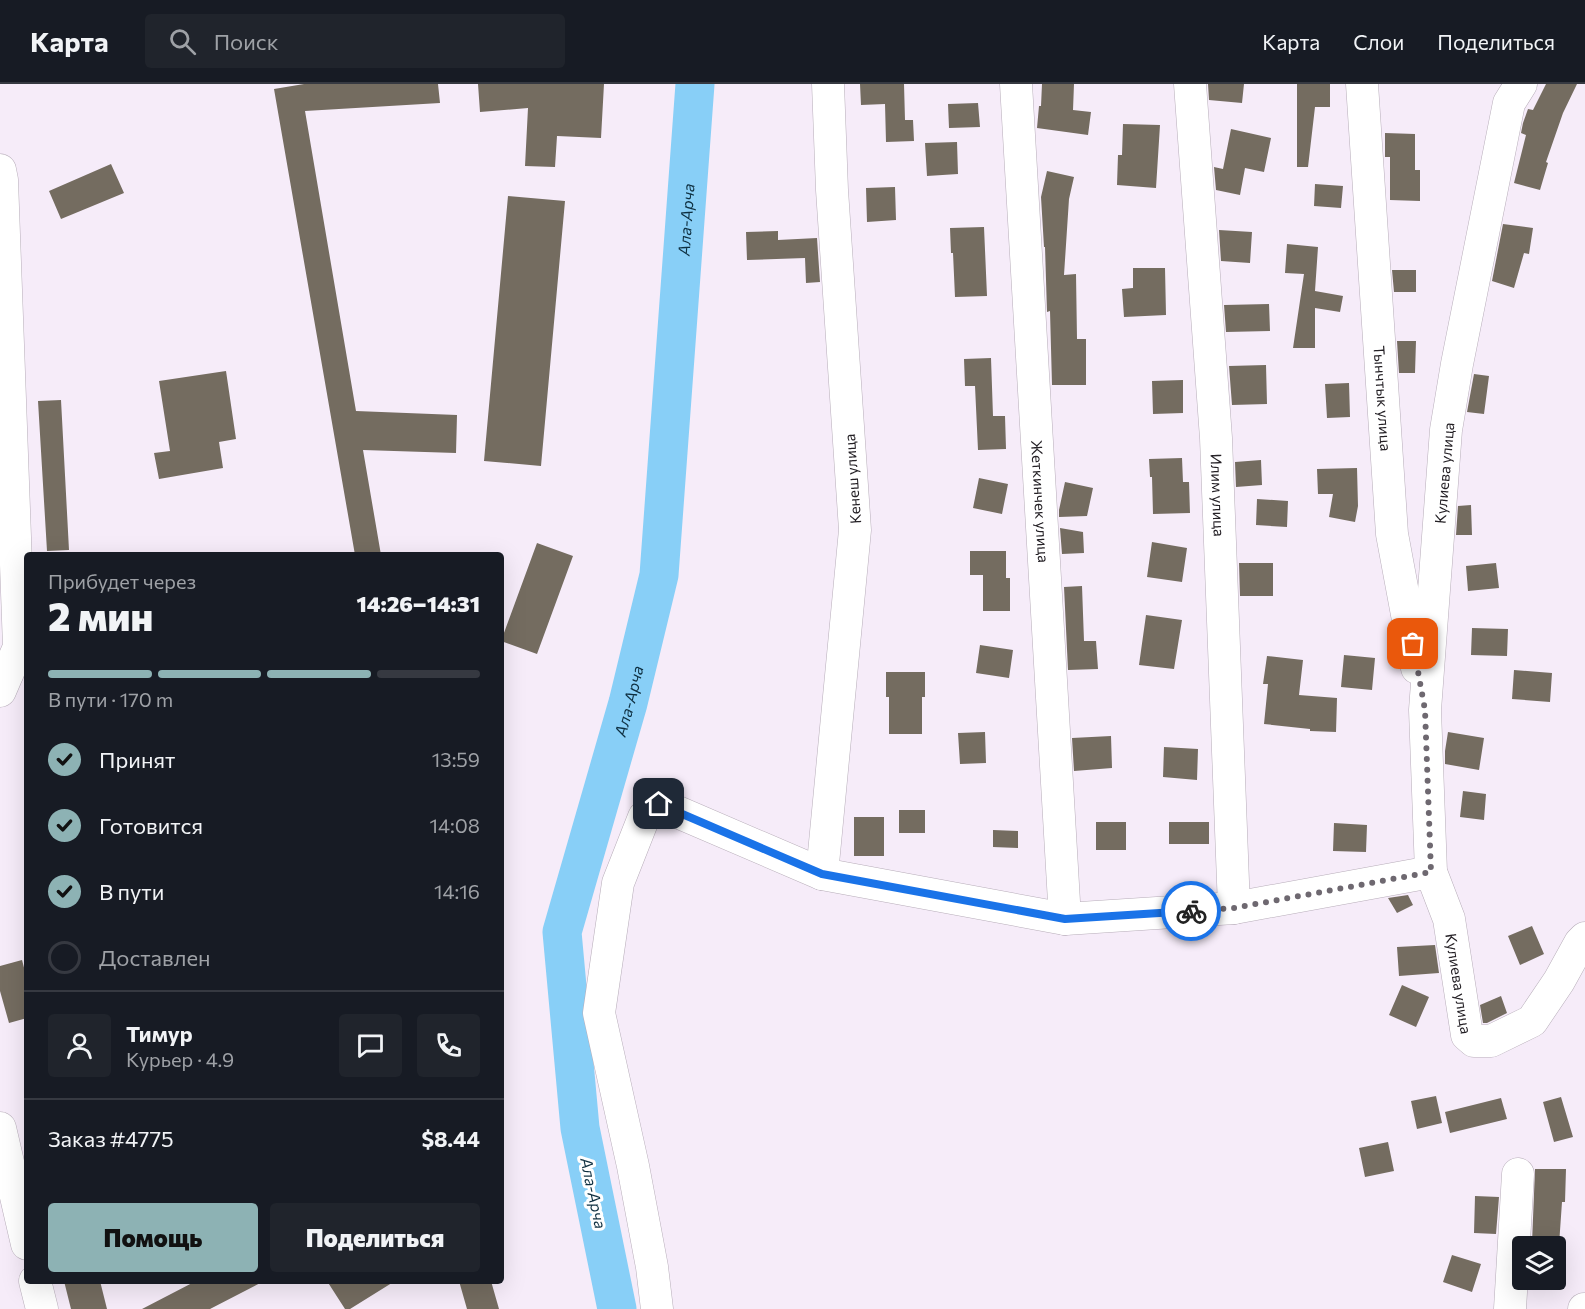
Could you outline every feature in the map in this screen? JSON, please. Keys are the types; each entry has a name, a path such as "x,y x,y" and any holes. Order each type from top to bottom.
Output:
{"street":[{"name":"Кенеш улица","path":"822,874 855,530 832,190 828,84"},
{"name":"Жеткинчек улица","path":"1016,84 1065,919"},
{"name":"Илим улица","path":"1190,84 1216,438 1234,908"},
{"name":"Тынчтык улица","path":"1362,84 1392,534 1425,710"},
{"name":"Кулиева улица","path":"1521,84 1509,103 1446,430 1425,710 1431,872 1449,920 1467,1035 1474,1041 1491,1041 1532,1022 1585,938"},
{"path":"0,170 19,647 0,691"},
{"path":"657,1309 652,1267 633,1166 599,1013 618,883 644,817 659,804 822,874 1065,919 1234,908 1431,872"},
{"path":"0,1128 24,1231"},
{"path":"1510,1309 1518,1174"},
{"path":"36,1284 42,1309"}],"building":[{"path":"304,84 438,84 440,103 305,111 356,411 457,415 456,453 363,450 380,552 354,552 274,89"},
{"path":"478,84 604,84 601,138 557,136 555,167 525,166 528,108 480,112"},
{"path":"860,84 904,84 905,120 913,120 914,141 886,142 885,104 861,105"},
{"path":"1042,84 1074,84 1073,110 1091,112 1088,135 1037,128"},
{"path":"1208,84 1244,84 1242,103 1209,100"},
{"path":"1297,84 1330,84 1330,107 1315,107 1308,167 1297,167"},
{"path":"1546,84 1577,84 1563,113 1546,162 1548,163 1540,190 1514,183 1526,135 1521,133 1523,123 1528,109 1533,110"},
{"path":"978,103 980,127 949,128 948,104"},
{"path":"1123,124 1160,125 1156,188 1117,185 1118,155 1122,155"},
{"path":"1231,129 1271,138 1264,172 1245,168 1240,195 1216,190 1214,167 1223,169"},
{"path":"1385,133 1415,134 1415,170 1420,170 1420,201 1390,200 1390,157 1385,157"},
{"path":"957,142 958,174 927,176 925,143"},
{"path":"111,164 124,193 61,219 49,191"},
{"path":"1047,171 1074,177 1069,199 1064,275 1076,274 1077,339 1086,339 1086,385 1052,385 1050,311 1047,312 1041,197"},
{"path":"1315,184 1343,186 1341,208 1314,206"},
{"path":"895,187 896,220 867,222 866,188"},
{"path":"508,196 565,201 541,466 484,461"},
{"path":"1503,224 1533,228 1529,254 1524,253 1514,288 1492,281"},
{"path":"984,227 987,296 955,297 950,228"},
{"path":"1219,230 1252,232 1250,263 1221,261"},
{"path":"778,231 778,240 817,238 820,282 806,283 805,258 747,260 746,232"},
{"path":"1287,244 1318,247 1315,291 1343,296 1340,312 1315,308 1315,348 1293,348 1304,274 1285,273"},
{"path":"1133,268 1165,268 1166,315 1124,317 1122,289 1133,288"},
{"path":"1392,270 1416,270 1416,292 1394,292"},
{"path":"1269,304 1270,331 1226,332 1224,305"},
{"path":"1397,341 1416,341 1415,373 1399,373"},
{"path":"991,358 993,416 1005,416 1006,449 978,450 975,386 965,386 964,359"},
{"path":"1266,365 1267,404 1232,405 1229,366"},
{"path":"226,371 236,439 219,442 223,468 159,479 154,453 170,451 159,381"},
{"path":"1474,374 1489,376 1484,414 1467,412"},
{"path":"1183,380 1183,413 1153,414 1152,381"},
{"path":"1349,383 1350,417 1327,418 1325,384"},
{"path":"61,400 69,550 47,551 38,401"},
{"path":"1182,458 1183,482 1189,482 1190,513 1153,514 1149,459"},
{"path":"1261,460 1262,485 1236,487 1235,462"},
{"path":"1357,468 1358,506 1355,522 1329,517 1333,494 1318,494 1317,469"},
{"path":"979,478 1008,484 1002,514 973,508"},
{"path":"1065,482 1093,488 1087,516 1059,517"},
{"path":"1257,499 1288,501 1287,527 1256,525"},
{"path":"1471,505 1472,535 1456,535 1458,506"},
{"path":"1060,528 1083,532 1084,553 1062,554"},
{"path":"1152,542 1187,548 1182,582 1147,577"},
{"path":"537,543 573,556 537,654 504,642 504,633"},
{"path":"970,551 1006,551 1006,578 1010,578 1010,611 983,611 983,575 970,575"},
{"path":"1239,563 1273,563 1273,596 1240,596"},
{"path":"1496,563 1499,588 1468,591 1466,566"},
{"path":"1082,586 1084,641 1096,641 1098,669 1068,670 1064,587"},
{"path":"1146,615 1182,620 1174,669 1139,665"},
{"path":"1472,628 1508,629 1507,656 1471,655"},
{"path":"980,645 1013,650 1009,678 976,673"},
{"path":"1344,655 1375,658 1372,690 1341,687"},
{"path":"1267,656 1303,660 1299,695 1337,698 1336,732 1310,731 1310,729 1264,724 1268,684 1263,684"},
{"path":"1514,670 1552,673 1550,702 1512,699"},
{"path":"886,672 925,672 922,734 889,734"},
{"path":"985,732 986,763 960,764 958,733"},
{"path":"1448,732 1484,738 1479,770 1445,764"},
{"path":"1111,736 1112,768 1074,771 1072,738"},
{"path":"1164,747 1198,749 1197,780 1163,777"},
{"path":"1463,791 1486,794 1484,820 1460,817"},
{"path":"899,810 925,810 925,833 899,833"},
{"path":"854,817 884,817 884,856 854,856"},
{"path":"1096,822 1126,822 1126,850 1096,850"},
{"path":"1169,822 1209,822 1209,844 1169,844"},
{"path":"1334,823 1367,825 1366,852 1333,851"},
{"path":"993,830 1018,831 1018,848 993,847"},
{"path":"1408,895 1413,905 1397,913 1388,898"},
{"path":"1532,926 1544,954 1520,965 1508,936"},
{"path":"1435,945 1439,973 1399,976 1397,947"},
{"path":"22,960 24,1019 9,1023 0,991 0,966"},
{"path":"1402,985 1429,997 1416,1027 1389,1015"},
{"path":"1501,996 1507,1013 1483,1023 1480,1005"},
{"path":"1436,1096 1442,1123 1417,1129 1411,1101"},
{"path":"1561,1097 1573,1137 1554,1142 1543,1102"},
{"path":"1501,1098 1507,1119 1450,1133 1445,1112"},
{"path":"1388,1142 1394,1171 1365,1177 1359,1148"},
{"path":"1535,1169 1566,1169 1565,1202 1562,1202 1560,1236 1532,1236"},
{"path":"1475,1196 1499,1197 1496,1234 1474,1233"},
{"path":"1452,1255 1481,1264 1472,1292 1443,1282"},
{"path":"65,1284 101,1284 107,1309 71,1309"},
{"path":"190,1284 258,1284 210,1309 142,1309"},
{"path":"329,1284 390,1284 350,1309 345,1309"},
{"path":"460,1284 492,1284 499,1309 467,1309"}],"waterway":[{"name":"Ала-Арча","path":"617,1309 580,1128 562,932 628,703 659,575 695,84"}],"way so far":[{"path":"1191,911 1234,908 1431,872 1425,710 1413,644"}],"route":[{"path":"659,804 822,874 1065,919 1191,911"}]}
